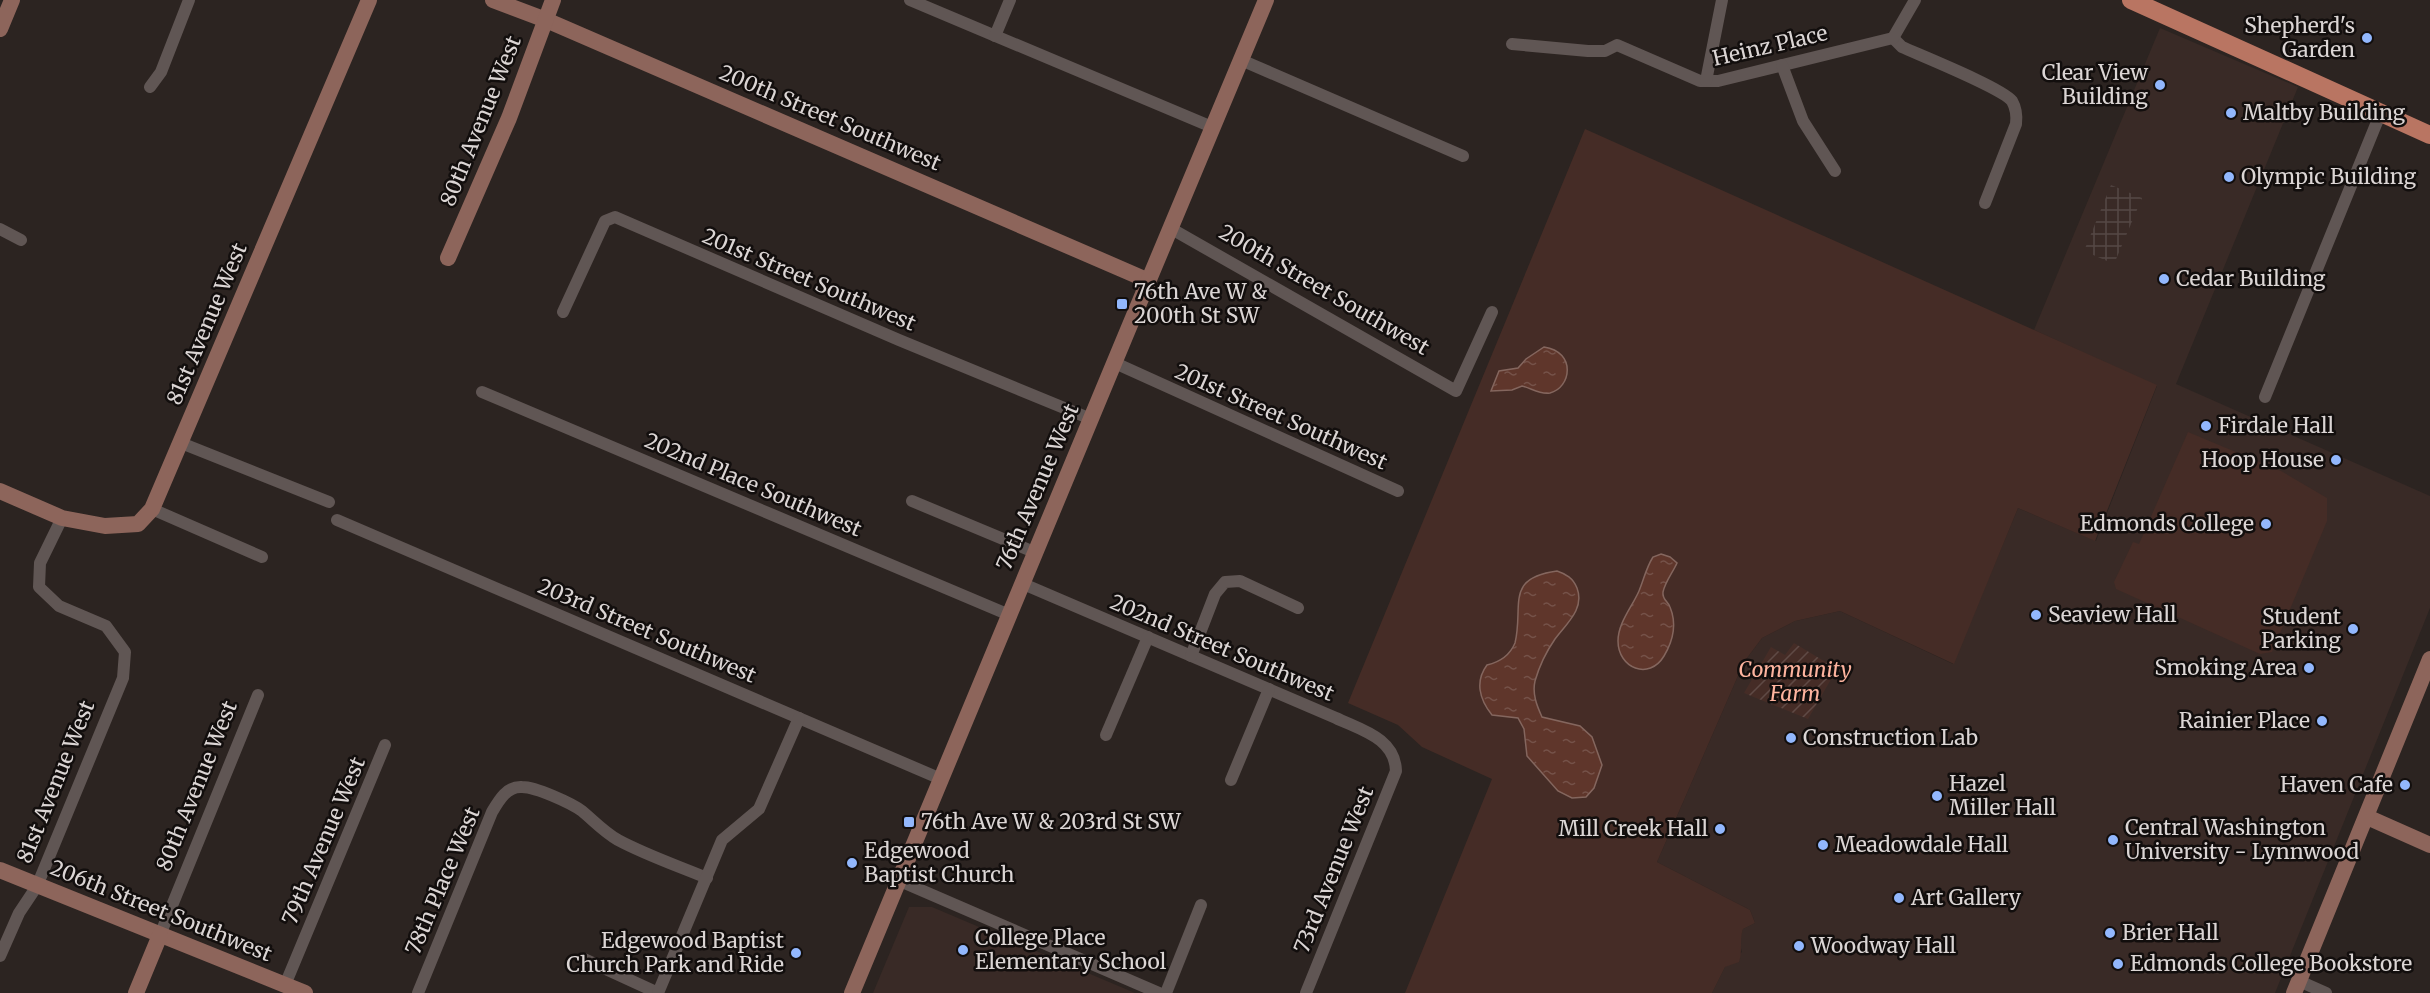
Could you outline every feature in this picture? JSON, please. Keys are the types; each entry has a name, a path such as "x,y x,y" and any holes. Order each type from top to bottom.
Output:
{"main road":[{"path":"2131,0 2430,135"}],"street":[{"path":"0,29 12,0"},
{"path":"150,87 161,72 189,0"},
{"name":"81st Avenue West","path":"0,491 62,518 105,526 138,524 152,508 369,0"},
{"name":"200th Street Southwest","path":"493,0 546,20 1149,281"},
{"name":"80th Avenue West","path":"448,258 509,118 553,0"},
{"path":"910,0 1212,127"},
{"path":"995,36 1010,0"},
{"name":"76th Avenue West","path":"852,993 1008,614 1116,363 1266,0"},
{"path":"1706,81 1722,0"},
{"path":"1915,0 1893,38 1902,47 1998,91 2013,104 2017,117 2016,124 1984,203"},
{"name":"Heinz Place","path":"1512,44 1596,51 1605,51 1617,45 1690,76 1706,81 1718,81 1893,38"},
{"path":"1241,60 1463,156"},
{"path":"1782,64 1803,121 1835,171"},
{"path":"2265,397 2381,112"},
{"name":"201st Street Southwest","path":"563,312 605,221 615,217 899,340 1091,419"},
{"name":"200th Street Southwest","path":"1170,228 1456,391 1492,312"},
{"path":"0,229 21,240"},
{"name":"201st Street Southwest","path":"1116,363 1398,491"},
{"name":"202nd Place Southwest","path":"482,392 1008,614"},
{"path":"181,443 329,501"},
{"path":"912,501 1034,552"},
{"path":"152,508 262,557"},
{"name":"81st Avenue West","path":"0,956 19,913 37,886 123,678 125,652 106,626 59,606 39,587 40,562 62,518"},
{"name":"203rd Street Southwest","path":"337,520 941,779"},
{"path":"1191,656 1215,594 1225,582 1240,581 1298,608"},
{"name":"202nd Street Southwest","path":"1021,583 1380,739 1391,750 1396,762"},
{"path":"1106,735 1148,637"},
{"path":"2326,993 2297,987 2430,659"},
{"path":"1231,780 1269,689"},
{"name":"80th Avenue West","path":"136,993 258,695"},
{"path":"584,959 658,993 722,840 759,809 799,718"},
{"name":"79th Avenue West","path":"285,985 385,745"},
{"name":"73rd Avenue West","path":"1306,993 1396,771 1396,762"},
{"name":"78th Place West","path":"418,993 492,812 499,800 511,788 523,787 542,792 580,810 598,828 619,841 707,878"},
{"path":"2367,817 2430,845"},
{"name":"206th Street Southwest","path":"0,870 305,993"},
{"path":"900,881 1159,993"},
{"path":"1166,993 1201,905"}],"shaded area":[{"name":"Edmonds College","path":"2160,28 2298,87 2176,384 2430,496 2430,608 2275,993 1712,993 1725,967 1742,952 1739,941 1743,929 1755,923 1750,910 1657,862 1744,662 1762,638 1795,621 1840,611 1953,664 2018,508 2096,541 2157,386 2034,330"},
{"path":"2111,185 2142,198 2114,264 2084,251"},
{"name":"College Place Elementary School","path":"909,907 932,907 1135,993 873,993"}],"green space":[{"path":"1585,129 2157,385 2095,541 2018,508 1954,664 1840,611 1795,621 1762,638 1744,662 1657,862 1750,910 1755,923 1743,929 1739,962 1725,967 1712,993 1405,993 1492,779 1422,747 1398,725 1348,703"},
{"path":"2188,432 2281,471 2327,498 2327,521 2272,652 2260,654 2116,589 2114,582 2133,542 2139,544"},
{"name":"Community Farm","path":"1794,643 1837,669 1808,719 1744,693 1771,647 1785,655"}],"water":[{"path":"1544,347 1555,350 1566,362 1566,378 1557,390 1543,393 1522,386 1512,390 1491,391 1499,371 1518,368 1526,359"},
{"path":"1661,554 1677,563 1663,592 1663,597 1672,613 1674,626 1672,638 1658,664 1650,668 1635,668 1623,658 1619,650 1619,634 1653,557"},
{"path":"1557,571 1566,575 1577,588 1578,603 1573,616 1555,639 1543,660 1535,681 1535,695 1542,717 1580,726 1592,737 1602,765 1594,788 1586,797 1572,798 1558,791 1527,756 1524,729 1518,718 1492,715 1484,703 1480,690 1481,677 1487,665 1504,657 1515,643 1518,606 1523,587 1529,580"}],"place":[{"name":"Shepherd's Garden","path":"2367,38"},
{"name":"Clear View Building","path":"2160,85"},
{"name":"Maltby Building","path":"2231,113"},
{"name":"Olympic Building","path":"2229,177"},
{"name":"Cedar Building","path":"2164,279"},
{"name":"76th Ave W & 200th St SW","path":"1122,304"},
{"name":"Firdale Hall","path":"2206,426"},
{"name":"Hoop House","path":"2336,460"},
{"name":"Edmonds College","path":"2266,524"},
{"name":"Seaview Hall","path":"2036,615"},
{"name":"Student Parking","path":"2353,629"},
{"name":"Smoking Area","path":"2309,668"},
{"name":"Rainier Place","path":"2322,721"},
{"name":"Construction Lab","path":"1791,738"},
{"name":"Haven Cafe","path":"2405,785"},
{"name":"Hazel Miller Hall","path":"1937,796"},
{"name":"76th Ave W & 203rd St SW","path":"909,822"},
{"name":"Mill Creek Hall","path":"1720,829"},
{"name":"Central Washington University - Lynnwood","path":"2113,840"},
{"name":"Meadowdale Hall","path":"1823,845"},
{"name":"Edgewood Baptist Church","path":"852,863"},
{"name":"Art Gallery","path":"1899,898"},
{"name":"Brier Hall","path":"2110,933"},
{"name":"Woodway Hall","path":"1799,946"},
{"name":"College Place Elementary School","path":"963,950"},
{"name":"Edgewood Baptist Church Park and Ride","path":"796,953"},
{"name":"Edmonds College Bookstore","path":"2118,964"}]}
